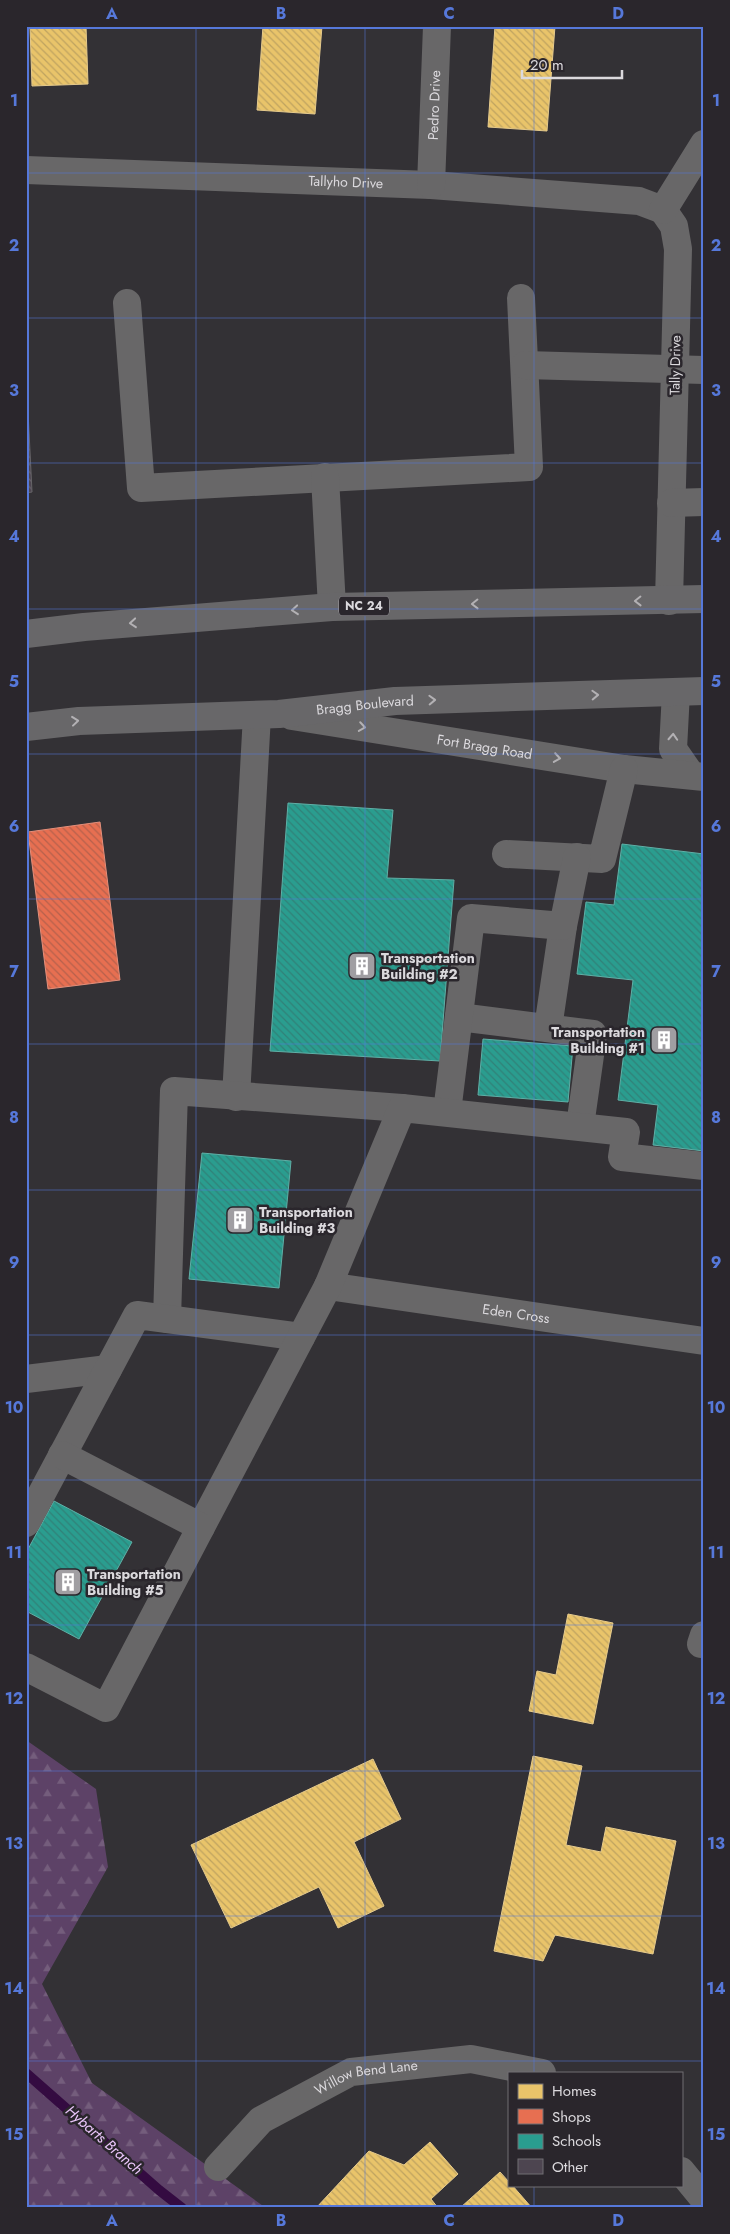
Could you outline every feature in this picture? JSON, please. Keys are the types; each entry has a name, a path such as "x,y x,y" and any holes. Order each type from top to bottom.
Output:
{"main road":[{"name":"NC 24","path":"26,634 84,627 332,606 704,599"},
{"name":"Bragg Boulevard","path":"26,727 79,721 268,714 395,701 704,692"}],"street":[{"name":"Pedro Drive","path":"431,185 437,26"},
{"path":"663,210 704,144"},
{"name":"Tallyho Drive","path":"26,170 431,185 639,201 663,210"},
{"name":"Tally Drive","path":"663,210 674,226 678,250 669,601"},
{"path":"127,304 141,488 529,467 521,298"},
{"path":"524,365 704,370"},
{"path":"325,477 332,606"},
{"path":"672,503 704,502"},
{"name":"Fort Bragg Road","path":"676,692 673,749 697,776"},
{"path":"236,1097 268,714"},
{"name":"Fort Bragg Road","path":"268,714 624,769 697,776"},
{"path":"506,854 602,860 624,769"},
{"path":"548,1028 563,926 577,857"},
{"path":"447,1112 471,918 563,926"},
{"path":"459,1016 593,1034 580,1126"},
{"path":"167,1319 174,1091 447,1112 626,1132 622,1157 704,1166"},
{"path":"26,1667 106,1708 328,1286 402,1108"},
{"name":"Eden Cross","path":"328,1286 704,1341"},
{"path":"27,1521 137,1315 301,1337"},
{"path":"26,1379 108,1369"},
{"path":"62,1455 200,1527"},
{"name":"Willow Bend Lane","path":"218,2167 261,2120 352,2072 471,2059 537,2072"},
{"path":"682,2172 704,2199"}],"green space":[{"path":"26,1740 96,1789 108,1867 42,1984 92,2083 266,2208 26,2208"}],"building: Homes":[{"path":"30,26 86,26 88,84 32,86"},
{"path":"263,26 322,26 315,114 257,110"},
{"path":"495,26 555,26 547,131 488,127"},
{"path":"568,1614 613,1623 593,1724 529,1711 537,1671 556,1675"},
{"path":"533,1756 582,1766 566,1845 601,1852 606,1827 676,1841 653,1954 555,1935 543,1961 494,1951"},
{"path":"373,1759 401,1819 354,1842 384,1906 338,1928 319,1887 231,1928 191,1845"},
{"path":"430,2142 458,2174 431,2199 438,2208 316,2208 369,2151 404,2165"},
{"path":"500,2172 508,2181 508,2186 513,2186 532,2208 460,2208"}],"building: Shops":[{"path":"100,822 120,980 48,989 28,832"}],"building: Schools":[{"name":"Transportation Building #2","path":"288,803 393,810 387,878 454,880 440,1061 270,1051"},
{"name":"Transportation Building #1","path":"622,844 704,854 704,1151 653,1145 658,1105 618,1100 633,980 577,974 586,902 614,905"},
{"path":"483,1039 573,1046 568,1102 478,1095"},
{"name":"Transportation Building #3","path":"202,1153 291,1161 279,1288 189,1279"},
{"name":"Transportation Building #5","path":"54,1501 132,1542 79,1639 26,1611 26,1553"}],"building: Other":[{"path":"26,411 28,411 32,492 26,493"}],"waterway":[{"name":"Hybarts Branch","path":"26,2073 182,2208"}],"place":[{"name":"Transportation Building #2","path":"362,966"},
{"name":"Transportation Building #1","path":"664,1040"},
{"name":"Transportation Building #3","path":"240,1220"},
{"name":"Transportation Building #5","path":"68,1582"}]}
